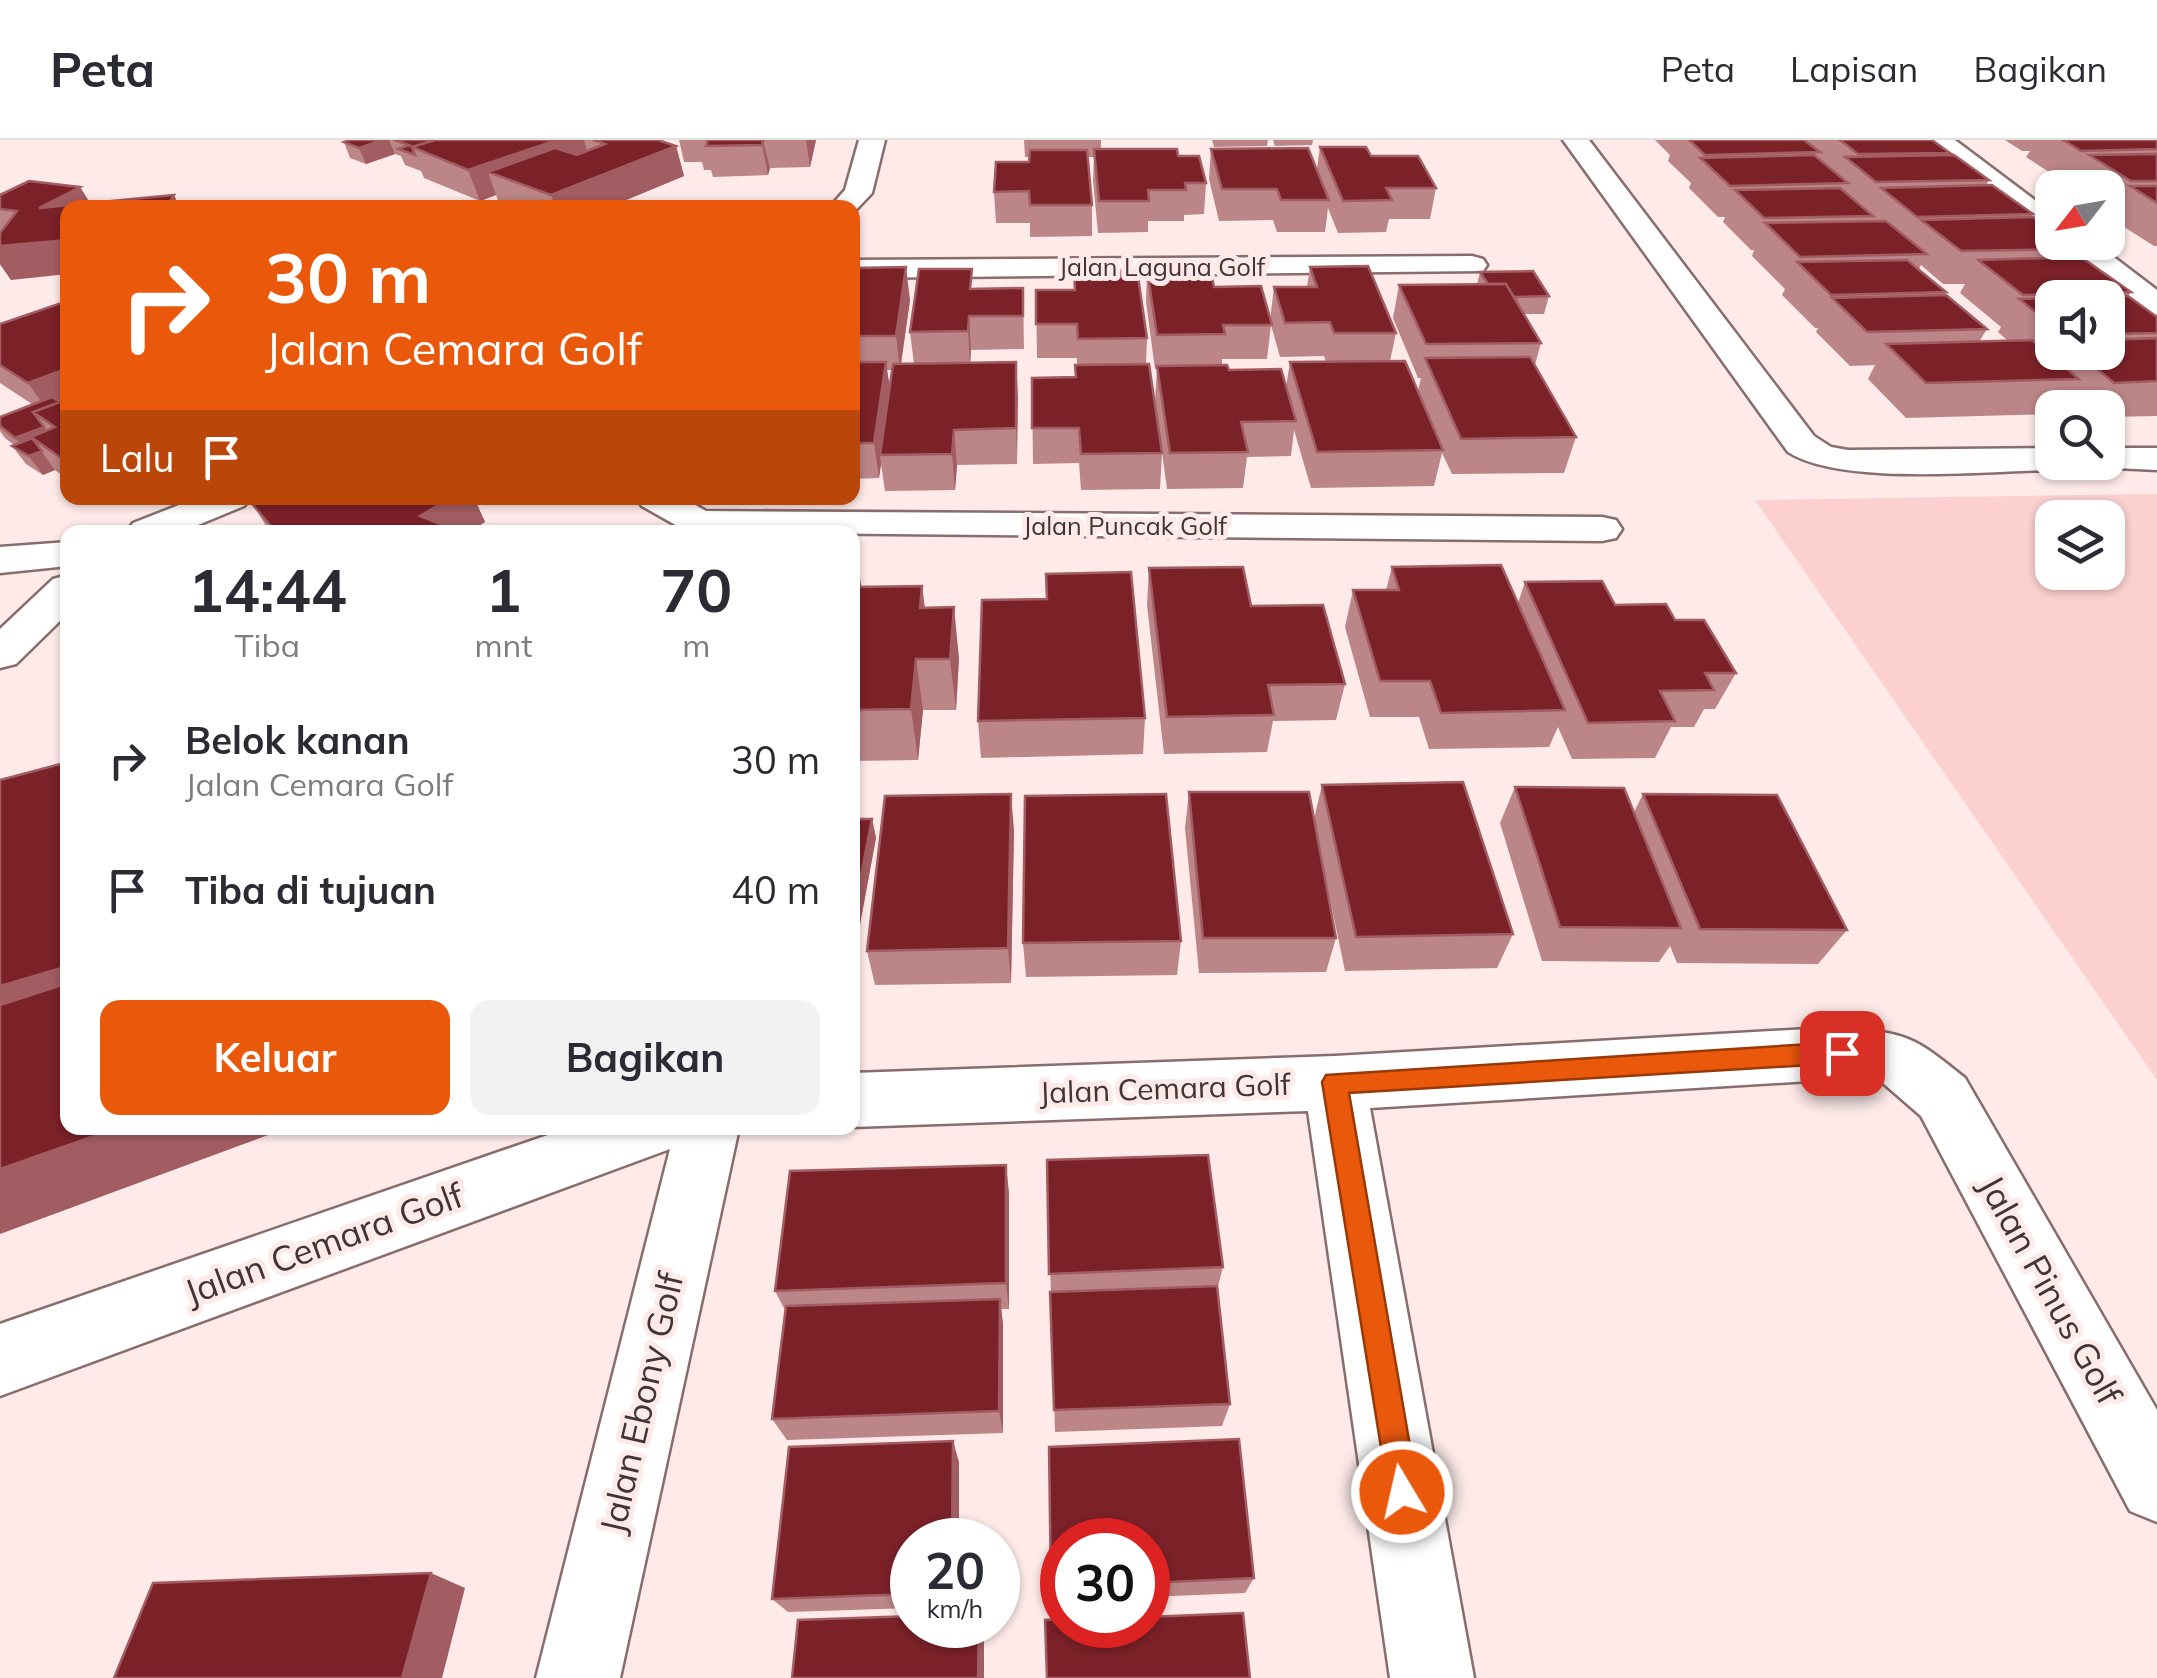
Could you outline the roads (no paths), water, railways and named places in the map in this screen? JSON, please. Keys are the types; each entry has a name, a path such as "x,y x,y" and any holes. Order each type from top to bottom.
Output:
{"street":[{"path":"851,200 858,193 872,140"},
{"path":"1576,140 1801,444 1820,456 1848,460 2035,459"},
{"path":"1939,140 2035,213"},
{"path":"2098,260 2157,305"},
{"name":"Jalan Laguna Golf","path":"860,269 1472,265"},
{"path":"2125,459 2157,458"},
{"path":"164,525 213,505"},
{"name":"Jalan Puncak Golf","path":"664,505 688,525"},
{"name":"Jalan Puncak Golf","path":"860,528 1602,529"},
{"path":"0,560 60,555"},
{"path":"0,654 60,596"},
{"name":"Jalan Cemara Golf","path":"860,1100 1335,1082 1842,1053 1897,1059 1942,1097"},
{"path":"1335,1082 1432,1678"},
{"name":"Jalan Pinus Golf","path":"1942,1097 2157,1484"},
{"name":"Jalan Cemara Golf","path":"0,1360 628,1135"},
{"name":"Jalan Ebony Golf","path":"578,1678 705,1135"}]}
